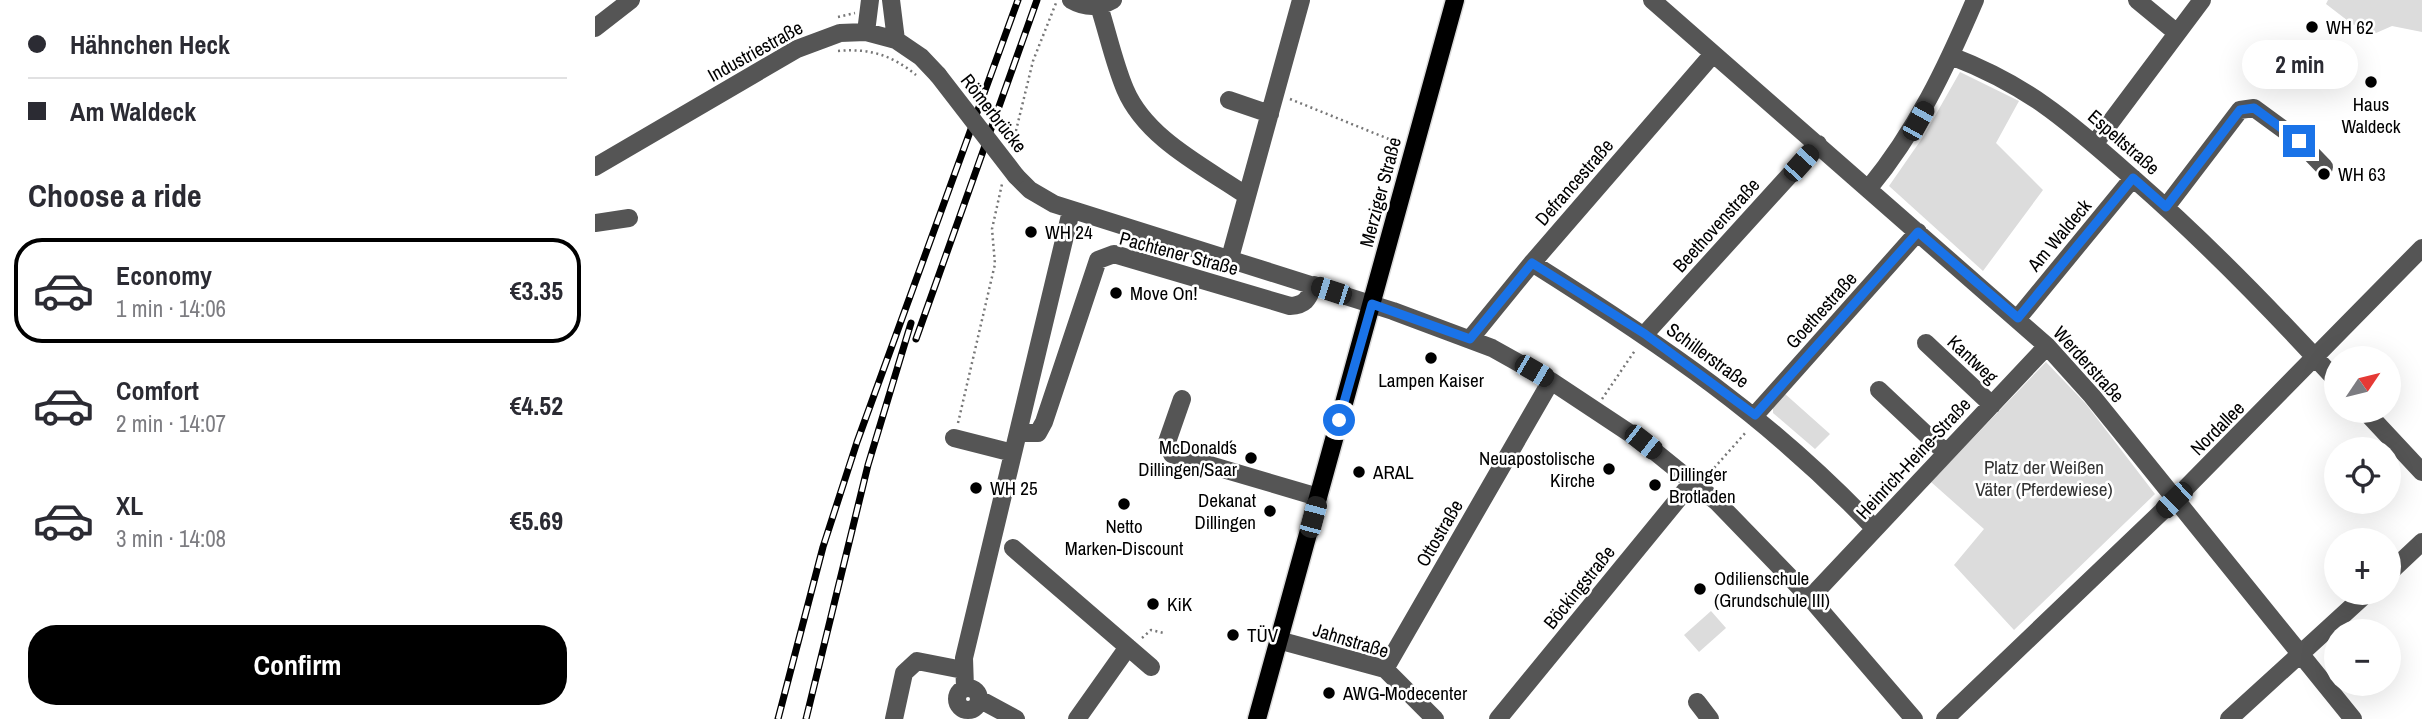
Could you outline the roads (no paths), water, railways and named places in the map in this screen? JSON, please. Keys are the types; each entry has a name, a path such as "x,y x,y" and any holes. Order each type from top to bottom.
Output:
{"main road":[{"name":"Merziger Straße","path":"1257,719 1455,0"}],"street":[{"path":"595,28 631,0"},
{"path":"866,32 870,0"},
{"path":"891,0 896,40"},
{"path":"1071,0 1087,6 1106,3 1126,91 1146,121 1171,144 1247,196"},
{"path":"1230,258 1301,0"},
{"name":"Werderstraße","path":"1652,0 2047,346 2092,396 2353,719"},
{"path":"1868,188 1918,121 1951,56 1975,0"},
{"path":"2137,0 2177,33"},
{"path":"2095,143 2202,0"},
{"name":"Industriestraße","path":"595,167 797,50 840,33 866,32 896,40 921,57 929,77"},
{"name":"Defrancestraße","path":"1470,339 1532,263 1713,54"},
{"name":"Espeltstraße","path":"1951,56 2015,84 2095,143 2166,207 2324,367"},
{"name":"Römerbrücke","path":"929,77 1011,174 1042,199 1071,211"},
{"path":"1229,100 1270,114"},
{"path":"2166,207 2240,110 2246,107 2254,108 2299,141 2323,167"},
{"name":"Beethovenstraße","path":"1645,334 1818,144"},
{"name":"Am Waldeck","path":"2018,318 2133,178"},
{"path":"960,714 973,709 969,686 1013,453 1071,211 1372,304 1470,339 1551,381 1595,409 1695,483 1752,535 1914,719"},
{"path":"595,223 629,218"},
{"name":"Goethestraße","path":"1756,416 1918,232"},
{"name":"Nordallee","path":"1945,719 2174,500 2422,248"},
{"name":"Pachtener Straße","path":"1018,433 1038,433 1044,422 1098,260 1106,255 1114,254 1290,306 1302,305 1308,300 1314,285"},
{"name":"Schillerstraße","path":"1532,263 1645,334 1756,416 1827,479 1875,529"},
{"name":"Kantweg","path":"1926,343 1992,405"},
{"name":"Heinrich-Heine-Straße","path":"1810,598 2047,346"},
{"name":"Ottostraße","path":"1385,669 1551,381"},
{"path":"1879,390 1946,453"},
{"path":"1182,399 1167,442 1172,454 1318,497"},
{"path":"2377,424 2422,472"},
{"path":"954,438 1013,453"},
{"name":"Böckingstraße","path":"1498,719 1695,483"},
{"path":"2401,562 2422,542"},
{"path":"1013,548 1151,667"},
{"path":"2229,719 2354,605"},
{"name":"Jahnstraße","path":"1278,640 1385,669 1435,719"},
{"path":"1077,719 1129,648"},
{"path":"894,719 904,673 917,661 969,686 1016,719"},
{"path":"1697,702 1710,719"}],"railway":[{"path":"778,719 823,547 857,442 1018,0"},
{"path":"916,339 1037,0"},
{"path":"806,719 868,465 911,323"}],"place":[{"name":"WH 62","path":"2312,27"},
{"name":"Haus Waldeck","path":"2371,82"},
{"name":"WH 63","path":"2324,174"},
{"name":"WH 24","path":"1031,232"},
{"name":"Move On!","path":"1116,293"},
{"name":"Lampen Kaiser","path":"1431,358"},
{"name":"McDonald´s Dillingen/Saar","path":"1251,458"},
{"name":"Neuapostolische Kirche","path":"1609,469"},
{"name":"ARAL","path":"1359,472"},
{"name":"Dillinger Brotladen","path":"1655,485"},
{"name":"WH 25","path":"976,488"},
{"name":"Netto Marken-Discount","path":"1124,504"},
{"name":"Dekanat Dillingen","path":"1270,511"},
{"name":"Odilienschule (Grundschule III)","path":"1700,589"},
{"name":"KiK","path":"1153,604"},
{"name":"TÜV","path":"1233,635"},
{"name":"AWG-Modecenter","path":"1329,693"}],"park label":[{"name":"Platz der Weißen Väter (Pferdewiese)","path":"2044,478"}]}
